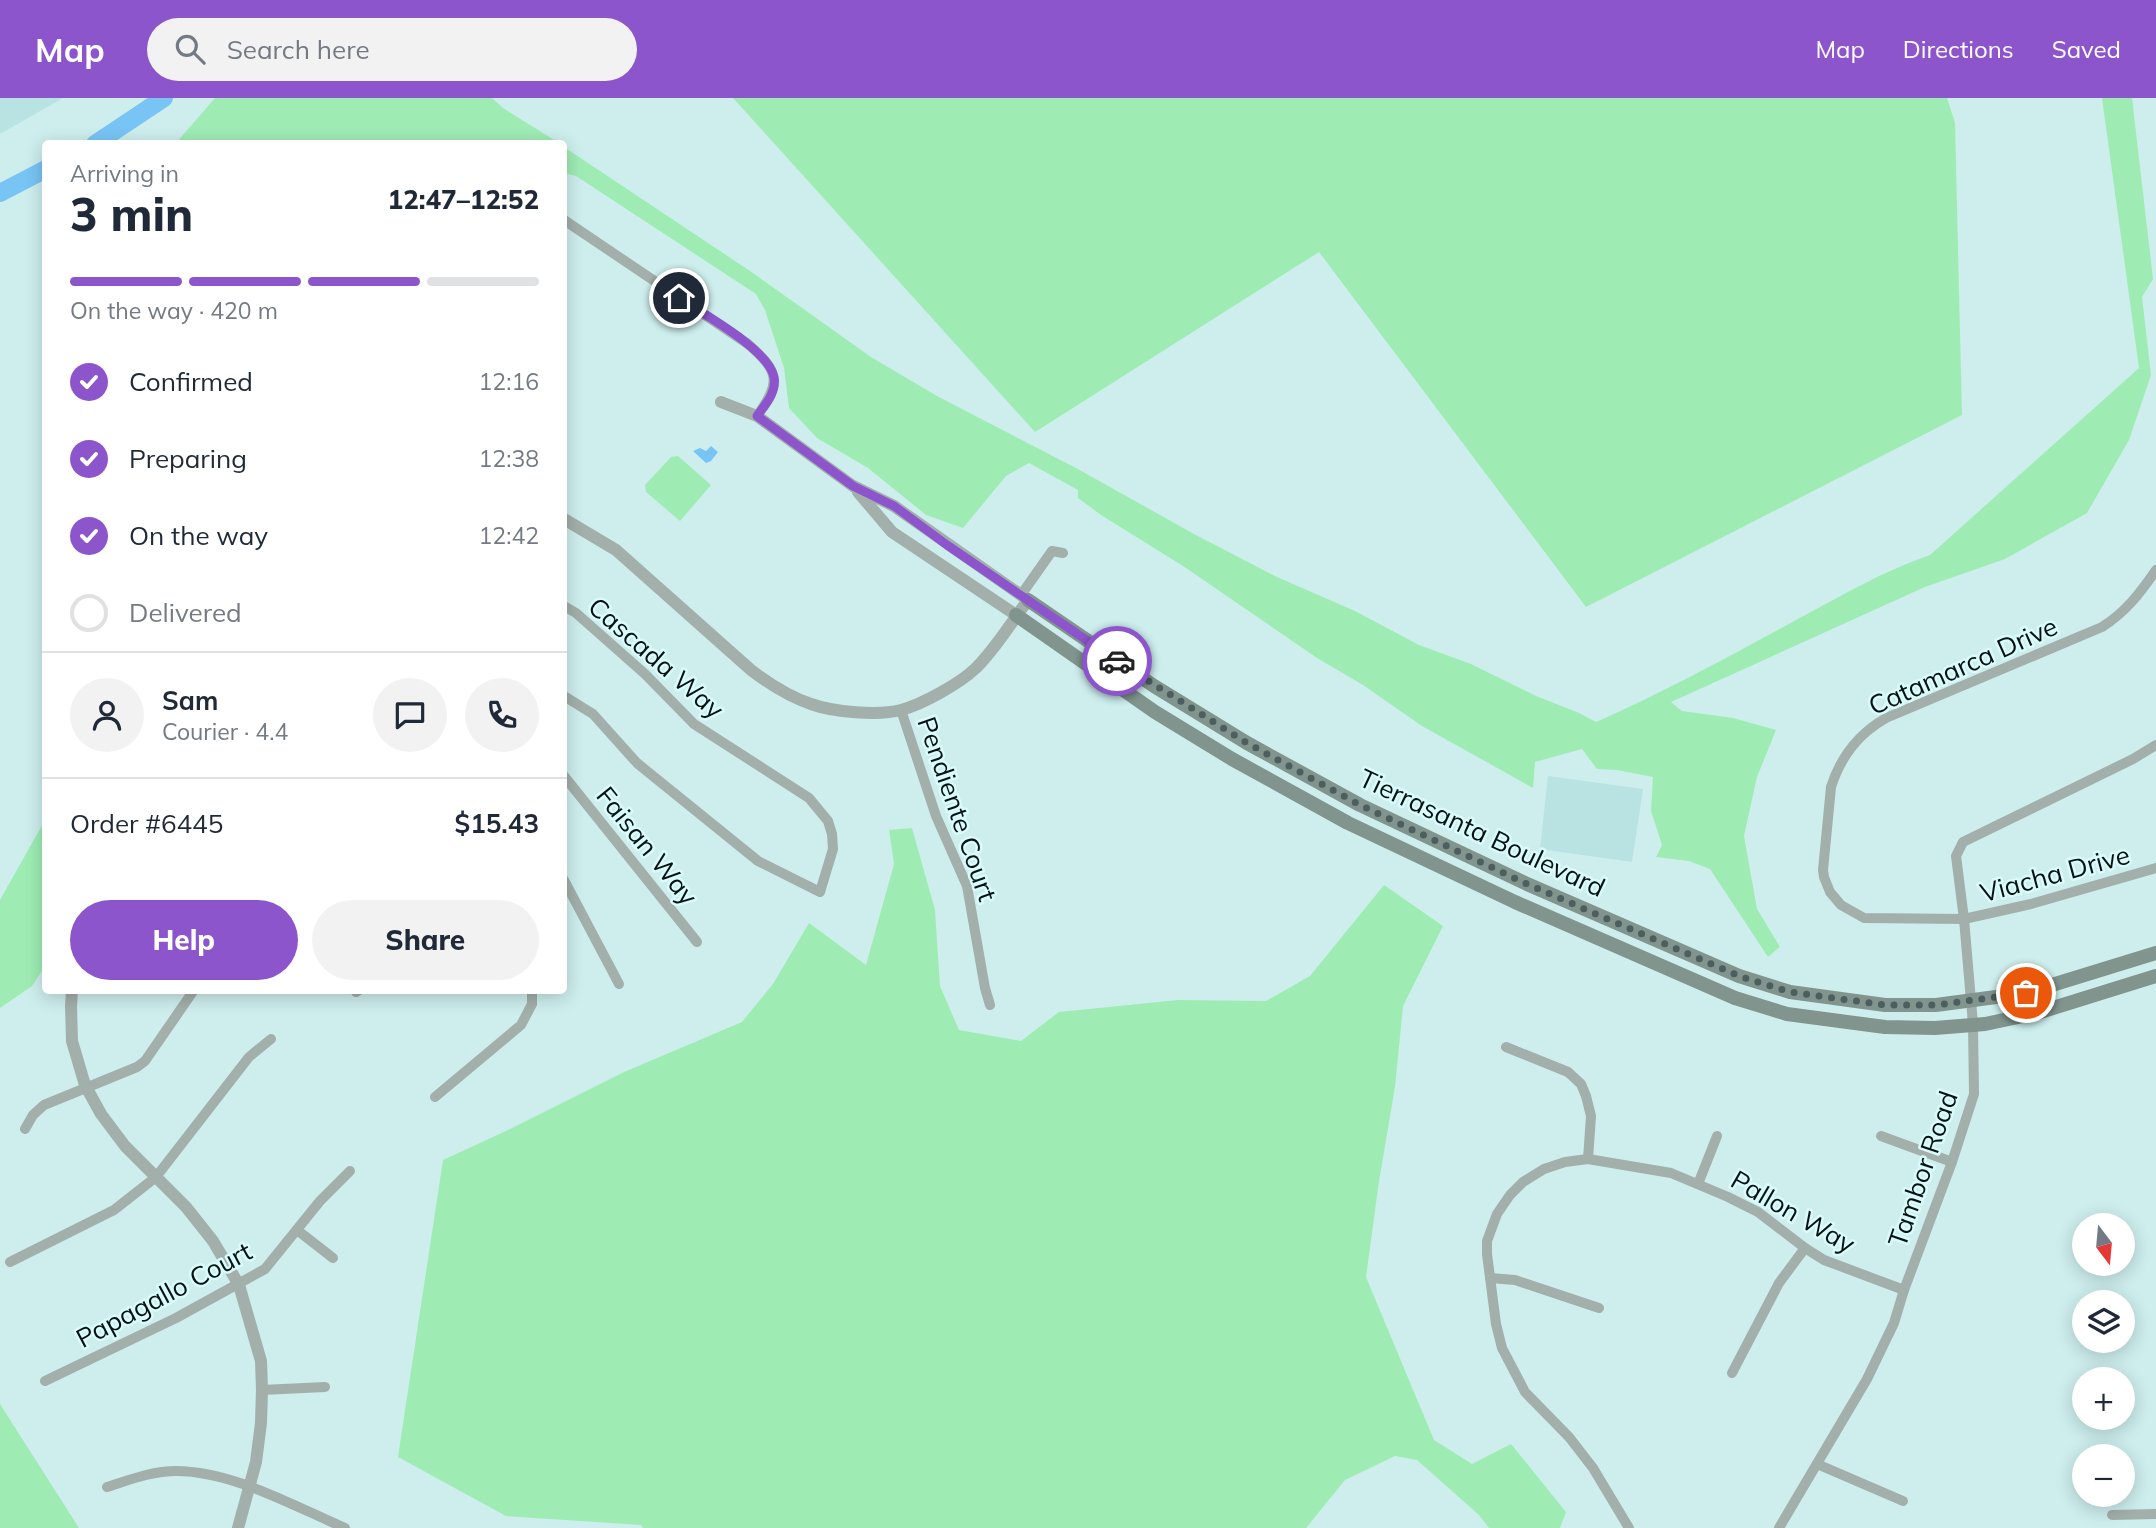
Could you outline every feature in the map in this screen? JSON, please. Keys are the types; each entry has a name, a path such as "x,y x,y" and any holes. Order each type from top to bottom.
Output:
{"main road":[{"name":"Tierrasanta Boulevard","path":"1024,598 1154,686 1247,743 1360,805 1527,884 1739,976 1790,992 1885,1005 1971,1002 2026,993 2156,953"},
{"name":"Tierrasanta Boulevard","path":"1016,615 1155,712 1232,759 1365,831 1515,902 1735,998 1787,1014 1885,1027 1935,1028 2037,1013 2156,976"},
{"path":"1365,831 1377,824 1388,826 1421,844 1444,845"}],"street":[{"path":"567,222 748,344 766,360 775,379 772,396 757,416"},
{"name":"Tierrasanta Boulevard","path":"721,402 757,416 853,486 894,506 1024,598"},
{"name":"Tierrasanta Boulevard","path":"853,486 892,532 1016,615"},
{"path":"567,520 616,550 768,683 811,704 859,713 901,710 938,694 973,671 986,658 1016,615 1052,551 1063,553"},
{"name":"Catamarca Drive","path":"1964,919 1864,918 1847,910 1835,899 1823,870 1831,787 1839,766 1858,739 1886,718 2102,627 2135,601 2156,570"},
{"name":"Cascada Way","path":"567,608 645,674 694,724 809,798 828,821 832,834 833,849 820,892 758,861 637,763 593,714 567,698"},
{"name":"Pendiente Court","path":"901,710 936,816 967,886 990,1005"},
{"name":"Tambor Road","path":"1779,1528 1867,1379 1894,1323 1974,1094 1973,1024 1956,856 1963,842 2133,759 2156,745"},
{"name":"Faisan Way","path":"567,780 697,942"},
{"name":"Viacha Drive","path":"1964,919 2031,904 2156,868"},
{"path":"567,886 619,984"},
{"path":"72,994 72,1041 86,1089 125,1146 186,1207 213,1241 239,1284 261,1361 262,1390 256,1462 238,1528"},
{"path":"25,1129 33,1115 44,1105 137,1067 145,1061 191,994"},
{"path":"435,1097 521,1025 532,1003 532,994"},
{"path":"10,1262 114,1210 156,1177 249,1057 271,1039"},
{"path":"1506,1047 1568,1072 1581,1084 1591,1116 1588,1159"},
{"path":"1698,1184 1717,1136"},
{"path":"1881,1136 1952,1162"},
{"name":"Pallon Way","path":"1629,1528 1593,1468 1569,1437 1525,1392 1502,1348 1496,1324 1487,1241 1497,1214 1523,1182 1544,1169 1564,1162 1588,1159 1671,1173 1728,1196 1758,1212 1824,1260 1904,1290"},
{"name":"Papagallo Court","path":"45,1381 176,1318 264,1269 320,1201 350,1171"},
{"path":"297,1230 334,1258"},
{"path":"1732,1373 1779,1283 1805,1248"},
{"path":"1490,1278 1516,1280 1599,1308"},
{"path":"262,1390 325,1387"},
{"path":"1817,1464 1903,1501"},
{"path":"107,1487 149,1474 175,1471 204,1474 249,1487 345,1528"},
{"path":"2112,1515 2156,1514"}],"shaded area":[{"path":"0,98 63,98 0,134"},
{"path":"1548,776 1643,789 1632,862 1540,849"}],"green space":[{"path":"215,98 492,98 503,108 554,140 179,140"},
{"path":"733,98 1947,98 1955,123 1962,415 1586,607 1319,252 1035,432"},
{"path":"2102,98 2132,98 2153,279 2142,297 2151,375 2129,440 2087,513 2005,559 1925,587 1671,702 1682,711 1733,718 1776,730 1757,777 1744,836 1757,909 1780,947 1768,957 1710,869 1689,861 1656,857 1662,845 1651,811 1653,777 1597,769 1582,749 1535,762 1533,788 1422,726 1183,566 1101,515 1078,498 1078,490 1029,463 1006,476 963,528 926,515 868,468 817,438 789,408 784,368 765,310 756,294 576,176 567,174 567,149 750,271 871,357 937,396 1277,577 1355,611 1419,645 1471,664 1596,722 1697,673 1862,585 1930,555 2139,368"},
{"path":"678,456 711,485 680,521 646,492 645,485 671,457"},
{"path":"42,825 42,971 32,986 0,1008 0,900"},
{"path":"912,828 935,910 940,986 959,1030 1021,1041 1059,1012 1178,1000 1266,1001 1310,976 1384,885 1443,926 1403,1006 1395,1087 1366,1277 1434,1440 1472,1464 1511,1444 1566,1512 1560,1528 1489,1528 1479,1515 1417,1460 1395,1456 1345,1480 1306,1528 643,1528 641,1525 506,1516 398,1457 443,1160 624,1072 742,1022 773,984 809,923 866,965 894,864 889,830"},
{"path":"0,1404 79,1528 0,1528"}],"water":[{"path":"711,446 718,452 706,463 693,451 700,448 706,451"}],"waterway":[{"path":"101,140 164,98"},
{"path":"0,193 42,171"}],"way so far":[{"path":"1117,661 1247,743 1360,805 1527,884 1739,976 1790,992 1885,1005 1936,1005 2026,993"}],"route":[{"path":"679,298 748,344 766,360 775,379 772,396 757,416 853,486 894,506 1117,661"}]}
